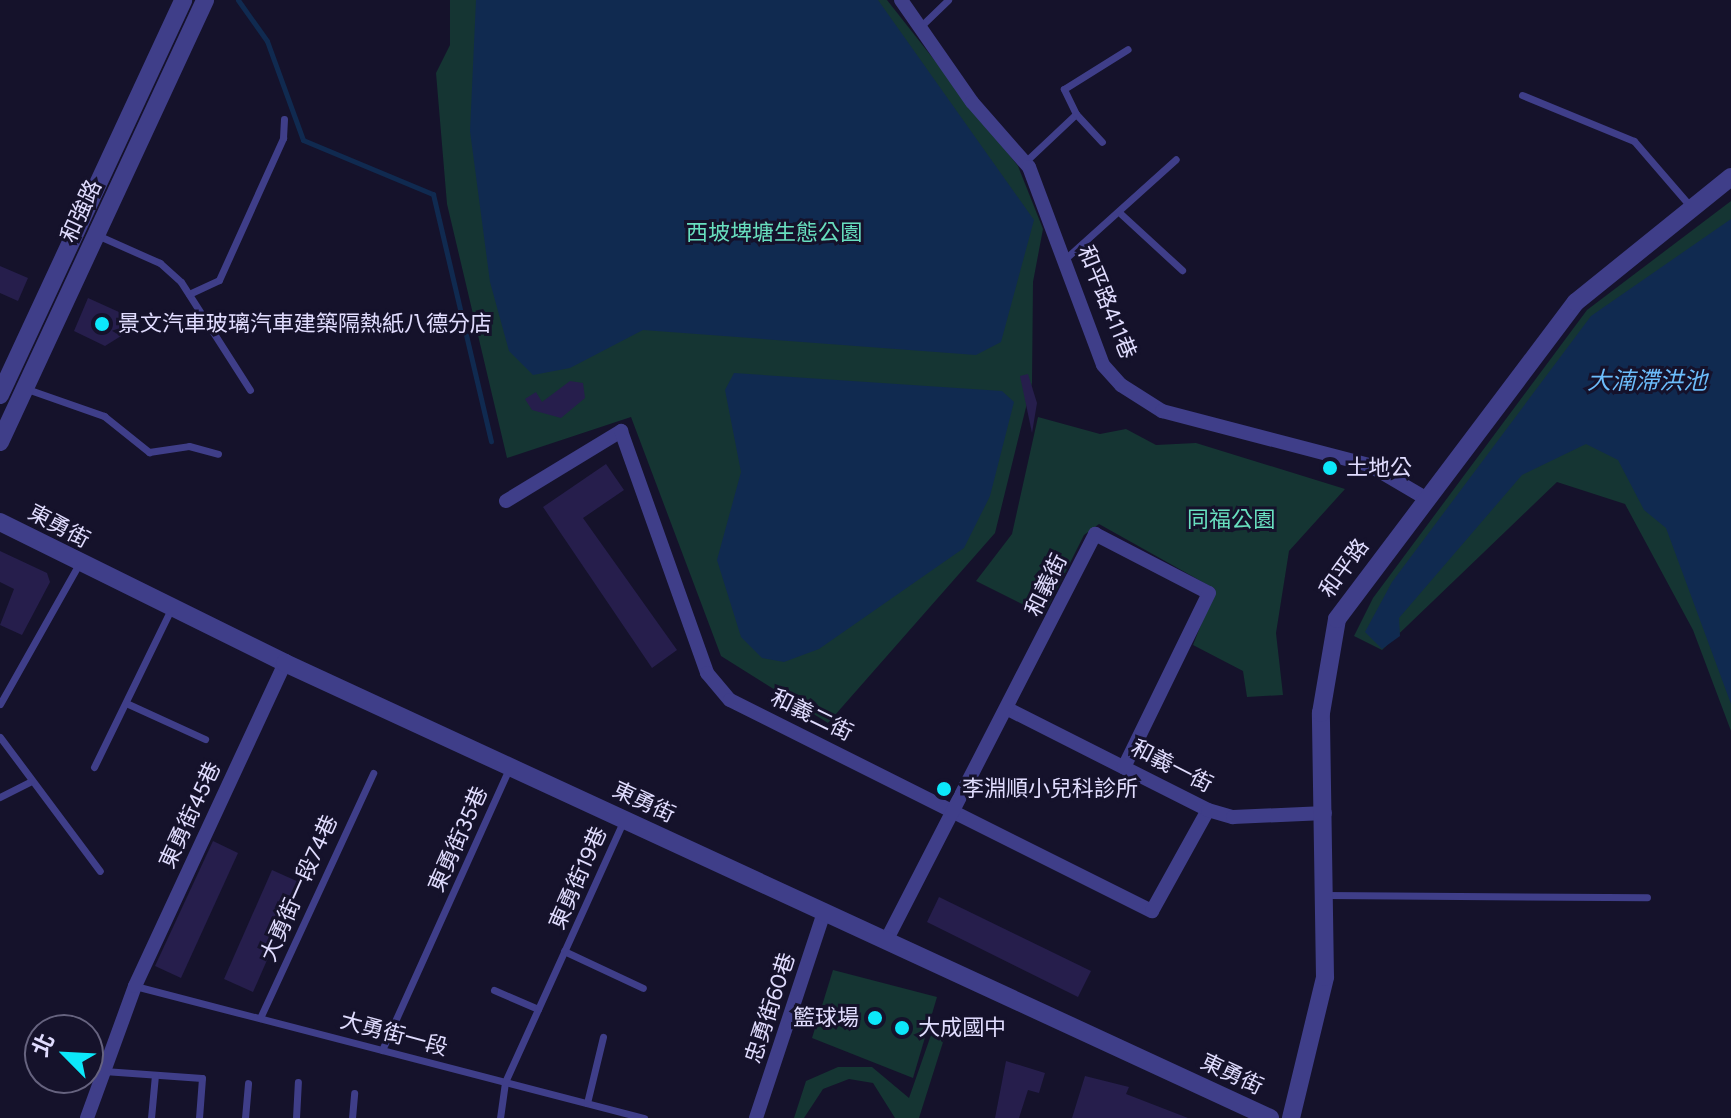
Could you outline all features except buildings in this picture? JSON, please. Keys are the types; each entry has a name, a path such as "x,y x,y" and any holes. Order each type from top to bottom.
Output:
{"street":[{"name":"和強路","path":"0,395 183,0"},
{"name":"和強路","path":"0,442 205,0"},
{"name":"和平路411巷","path":"901,0 1025,162 1065,259 1103,365 1137,399 1369,465 1427,499"},
{"name":"和平路","path":"1291,1118 1325,977 1325,813 1321,713 1337,619 1576,302 1731,177"},
{"name":"和義二街","path":"506,501 621,431 707,673 722,692 1152,911 1208,810"},
{"name":"東勇街","path":"0,522 79,564 285,663 1270,1118"},
{"name":"和義街","path":"886,941 1010,710 1095,534 1209,593 1124,767"},
{"name":"東勇街45巷","path":"104,1071 135,986 285,663"},
{"name":"和義一街","path":"1010,710 1208,810 1233,817 1325,813"},
{"name":"忠勇街60巷","path":"756,1118 824,912"},
{"name":"東勇街45巷","path":"87,1118 96,1094"}],"lane":[{"path":"920,27 948,0"},
{"path":"1102,142 1076,114 1064,89 1128,49"},
{"path":"1522,95 1634,141 1691,207"},
{"path":"1025,162 1076,114"},
{"path":"189,294 219,280 283,138 284,119"},
{"path":"1065,259 1121,214 1176,159"},
{"path":"1121,214 1182,270"},
{"path":"97,235 160,263 189,294 250,390"},
{"path":"25,388 104,416 149,452 189,446 218,454"},
{"path":"0,704 79,564"},
{"path":"94,767 171,609"},
{"path":"126,703 205,739"},
{"path":"0,737 30,782 100,871"},
{"name":"東勇街35巷","path":"382,1050 510,767"},
{"name":"大勇街一段74巷","path":"260,1018 373,773"},
{"path":"0,797 30,782"},
{"name":"東勇街19巷","path":"500,1118 505,1082 624,819"},
{"path":"1325,895 1647,897"},
{"path":"564,951 643,988"},
{"name":"大勇街一段","path":"135,986 644,1118"},
{"path":"494,990 538,1009"},
{"path":"587,1103 603,1037"},
{"path":"104,1071 202,1078 199,1118"},
{"path":"151,1118 155,1075"},
{"path":"296,1118 298,1082"},
{"path":"245,1118 248,1083"},
{"path":"352,1118 354,1093"}],"green space":[{"name":"西坡埤塘生態公園","path":"450,0 887,0 1018,166 1043,229 1033,282 1032,383 995,533 828,723 721,656 631,417 507,458 447,204 436,73 450,45"},
{"name":"大湳滯洪池","path":"1731,201 1731,731 1693,630 1625,504 1557,482 1382,650 1354,636 1373,598 1587,310"},
{"name":"同福公園","path":"1038,417 1100,434 1126,429 1156,445 1196,443 1345,489 1289,551 1276,633 1283,695 1247,697 1243,671 1193,645 1215,589 1099,524 1084,535 1044,615 976,581 1012,534"},
{"name":"籃球場","path":"833,970 937,997 913,1078 812,1038"},
{"path":"931,1035 944,1039 919,1118 895,1118 873,1083 849,1079 823,1089 804,1118 794,1118 806,1081 838,1067 872,1067 909,1098"}],"water":[{"path":"476,0 878,0 1034,220 1001,342 976,355 643,330 570,368 533,375 509,351 490,282 470,131"},
{"name":"大湳滯洪池","path":"1731,219 1731,704 1666,528 1644,510 1618,460 1586,444 1522,475 1399,618 1400,636 1382,649 1365,632 1392,582 1591,316"},
{"path":"734,373 1002,391 1014,402 990,496 964,548 819,649 784,662 762,658 741,637 717,560 741,472 725,390"}],"waterway":[{"path":"238,0 267,41 303,140 433,194 491,441"}],"place":[{"name":"景文汽車玻璃汽車建築隔熱紙八德分店","path":"102,324"},
{"name":"土地公","path":"1330,468"},
{"name":"李淵順小兒科診所","path":"944,789"},
{"name":"籃球場","path":"875,1018"},
{"name":"大成國中","path":"902,1028"}]}
